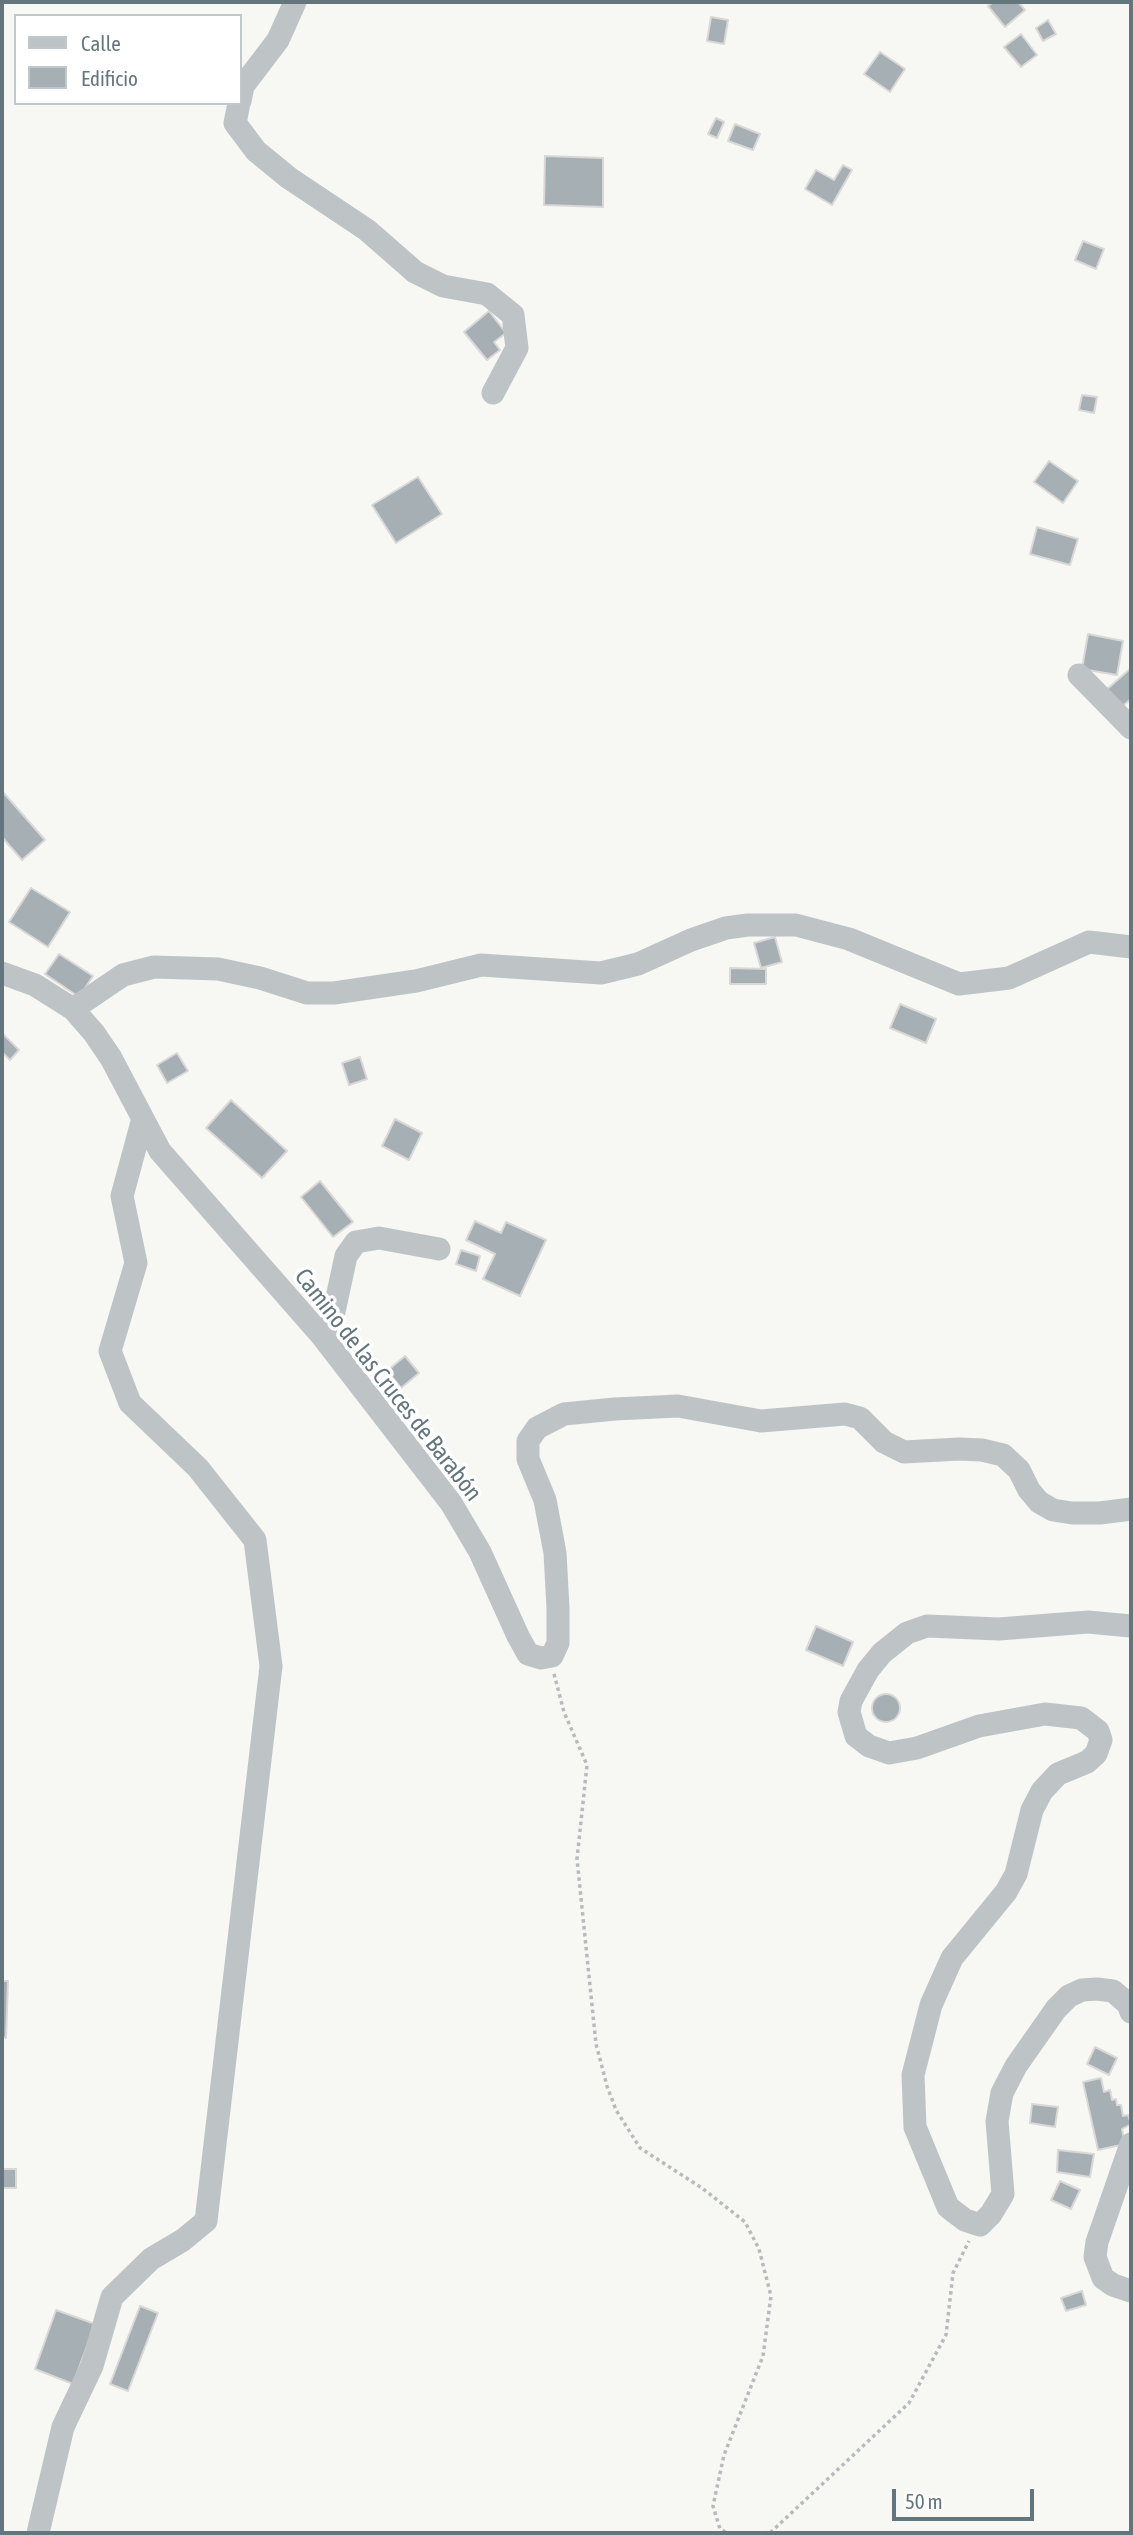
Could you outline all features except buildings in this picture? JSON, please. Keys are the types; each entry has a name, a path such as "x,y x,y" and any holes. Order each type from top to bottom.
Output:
{"street":[{"path":"242,91 243,86 278,40 295,2"},
{"path":"239,105 235,123 256,151 289,178 368,230 415,272 443,286 487,294 513,315 517,348 493,393"},
{"path":"1079,675 1131,728"},
{"path":"73,1009 123,975 154,967 218,969 260,978 307,993 334,993 416,981 481,965 601,973 638,964 715,932 748,925 796,925 849,939 959,984 1009,978 1090,942 1131,947"},
{"name":"Camino de las Cruces de Barabón","path":"2,973 35,985 73,1009 94,1033 111,1058 159,1151 322,1336 452,1503 480,1552 528,1654 541,1658 552,1656"},
{"path":"37,2533 63,2427 92,2366 113,2297 151,2259 183,2240 206,2221 271,1666 255,1540 198,1468 130,1403 110,1351 136,1263 122,1196 142,1122"},
{"path":"322,1336 332,1321 346,1256 356,1242 379,1238 439,1249"},
{"path":"552,1656 558,1643 555,1553 545,1500 528,1459 528,1441 537,1428 564,1415 678,1406 761,1421 845,1414 860,1418 884,1442 904,1452 959,1449 982,1450 1003,1455 1019,1470 1029,1490 1039,1502 1053,1510 1082,1513 1131,1509"},
{"path":"1131,1626 1088,1622 999,1629 927,1626 907,1633 882,1653 868,1670 851,1701 849,1712 856,1736 869,1746 889,1753 917,1748 979,1726 1045,1714 1081,1718 1098,1731 1101,1740 1096,1754 1087,1762 1058,1774 1042,1791 1032,1810 1016,1874 1006,1892 952,1958 930,2005 913,2075 915,2127 948,2207 965,2220 980,2225 991,2214 1003,2194 997,2121 1002,2093 1040,2028 1069,1996 1082,1990 1113,1991 1128,2004 1131,2012"},
{"path":"1131,2144 1097,2242 1095,2257 1103,2278 1113,2285 1131,2291"}],"path":[{"path":"552,1656 556,1687 564,1712 587,1765 576,1859 596,2044 607,2086 616,2110 639,2148 702,2188 745,2222 759,2249 771,2296 763,2356 724,2455 713,2506 720,2529 727,2533"},
{"path":"763,2533 771,2532 909,2403 946,2334 953,2273 980,2225"}]}
